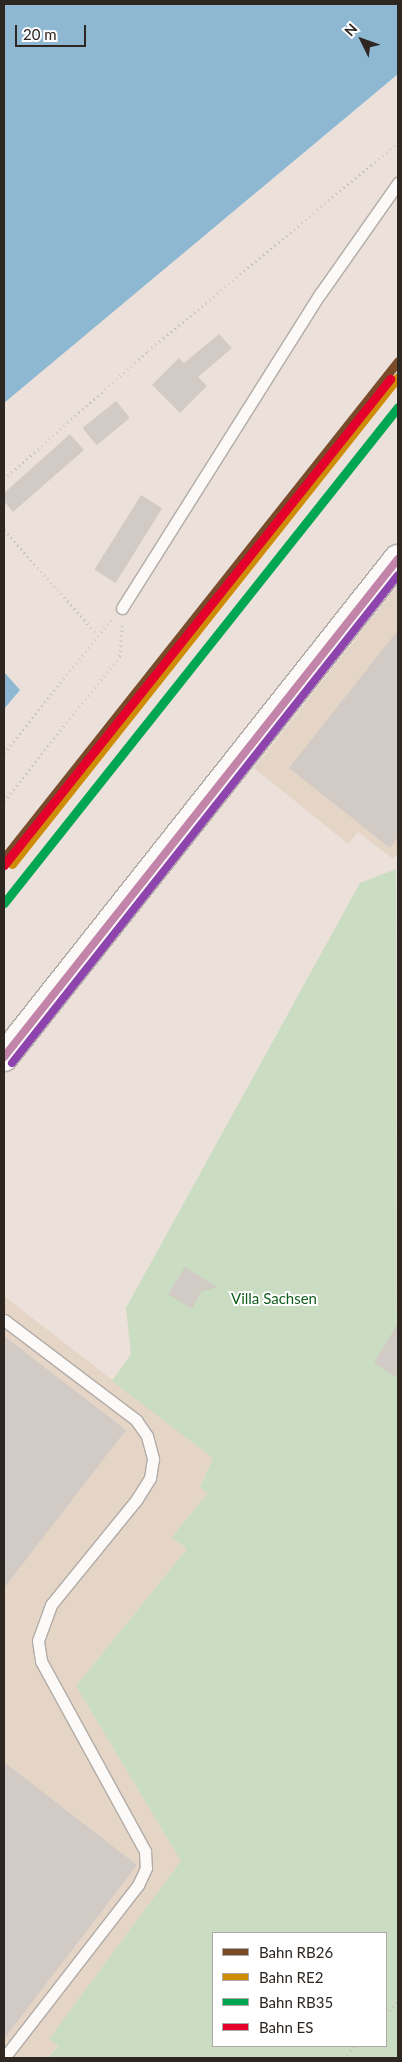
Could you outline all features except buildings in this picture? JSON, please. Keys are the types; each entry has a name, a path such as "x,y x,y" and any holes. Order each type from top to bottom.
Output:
{"main road":[{"path":"4,1057 398,559"}],"lane":[{"path":"122,608 320,294 398,183"},
{"path":"4,1320 136,1420 147,1436 153,1459 150,1478 138,1499 51,1605 38,1641 41,1661 145,1851 146,1868 138,1885 4,2058"}],"path":[{"path":"4,479 148,351 398,144"},
{"path":"4,530 97,634"},
{"path":"4,753 97,634 122,608"},
{"path":"4,801 120,656 124,640 122,608"},
{"path":"387,2013 398,2001"},
{"path":"343,2058 354,2047"}],"shaded area":[{"path":"398,585 398,853 393,859 358,832 348,844 254,768"},
{"path":"4,1296 213,1458 200,1486 209,1492 172,1537 187,1549 76,1686 181,1861 50,2039 58,2045 48,2058 4,2058"}],"green space":[{"name":"Villa Sachsen","path":"396,869 398,2058 48,2058 58,2046 49,2039 181,1861 76,1686 187,1549 172,1537 208,1493 200,1487 213,1458 112,1381 131,1354 126,1308 360,883"}],"water":[{"path":"4,4 398,4 398,74 4,403"},
{"path":"4,672 20,690 4,709"}],"rail line":[{"name":"RB26","path":"4,858 398,361"},
{"name":"RE2","path":"12,864 398,377"},
{"name":"ES","path":"4,865 390,379"},
{"name":"RB35","path":"4,903 398,407"}],"transit line":[{"path":"4,1057 398,559"},
{"path":"12,1063 398,575"}]}
